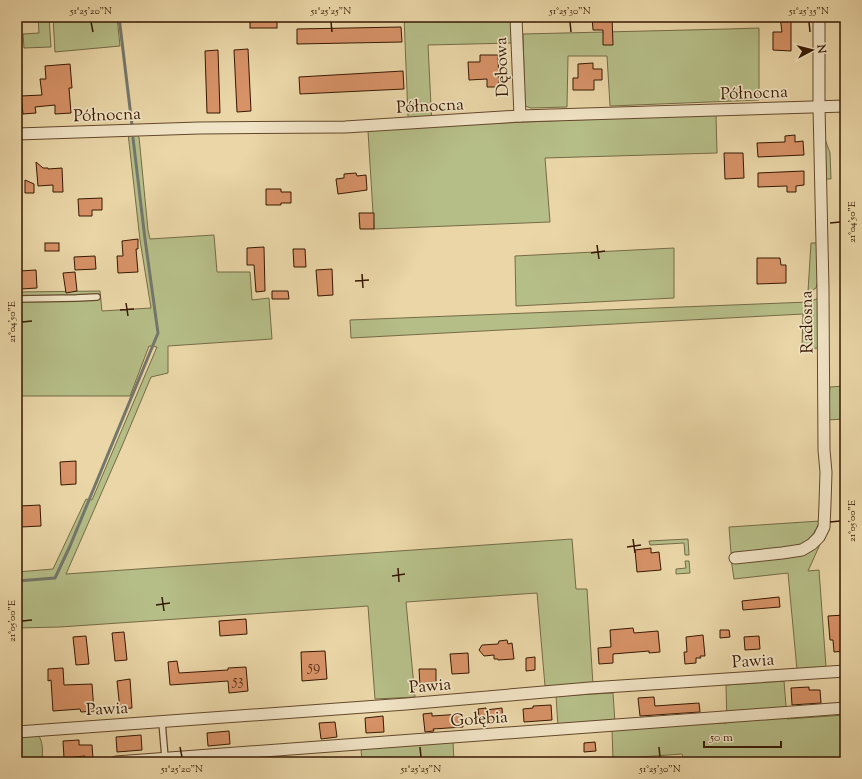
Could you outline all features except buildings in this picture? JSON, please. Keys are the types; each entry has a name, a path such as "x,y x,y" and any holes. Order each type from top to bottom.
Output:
{"street":[{"name":"Dębowa","path":"516,17 520,116"},
{"name":"Radosna","path":"735,558 802,550 812,544 824,527 826,472 824,450 819,17"},
{"name":"Północna","path":"17,134 199,128 345,127 520,116 845,106"},
{"name":"Pawia","path":"17,732 414,703 590,688 845,671"},
{"name":"Gołębia","path":"116,762 845,708"}],"lane":[{"path":"17,299 97,297"},
{"path":"162,722 165,758"}],"green space":[{"path":"38,17 49,17 51,47 24,48 23,34 39,33"},
{"path":"53,17 117,17 120,46 55,52"},
{"path":"404,17 512,17 513,43 428,45 432,126 716,114 717,153 545,158 550,222 374,229 368,131 409,128"},
{"path":"759,28 759,100 610,106 607,56 568,56 567,107 531,108 525,106 523,34"},
{"path":"128,133 139,137 150,239 214,235 217,272 250,272 252,300 269,298 272,339 168,346 168,373 151,377 66,574 572,539 576,589 587,589 593,685 545,686 537,593 406,602 415,697 375,699 368,606 60,627 17,628 17,572 53,569 86,499 92,500 157,347 149,346 130,396 19,396 17,399 17,292 100,291 102,311 151,308 140,240"},
{"path":"825,139 830,153 831,179 826,179"},
{"path":"811,243 817,243 818,280 816,288 808,291"},
{"path":"674,248 674,298 516,306 515,256"},
{"path":"819,298 819,348 802,349 803,314 351,338 350,320 809,302"},
{"path":"845,386 845,419 827,420 830,387"},
{"path":"820,521 812,535 799,546 731,553 729,527"},
{"path":"688,539 689,555 685,555 684,543 650,545 649,541"},
{"path":"822,540 808,571 819,570 826,667 797,670 788,573 734,579 731,559 797,555"},
{"path":"685,561 689,561 690,573 676,574 676,569 686,568"},
{"path":"784,681 787,719 845,715 845,762 685,762 682,754 613,759 612,729 680,723 727,723 726,685"},
{"path":"613,693 615,723 558,727 556,696"},
{"path":"38,735 42,743 42,760 38,762 17,762 17,737"},
{"path":"453,741 454,762 362,762 361,749"}],"waterway":[{"path":"119,17 132,125"},
{"path":"17,581 55,578 70,546 158,333 133,138"}]}
